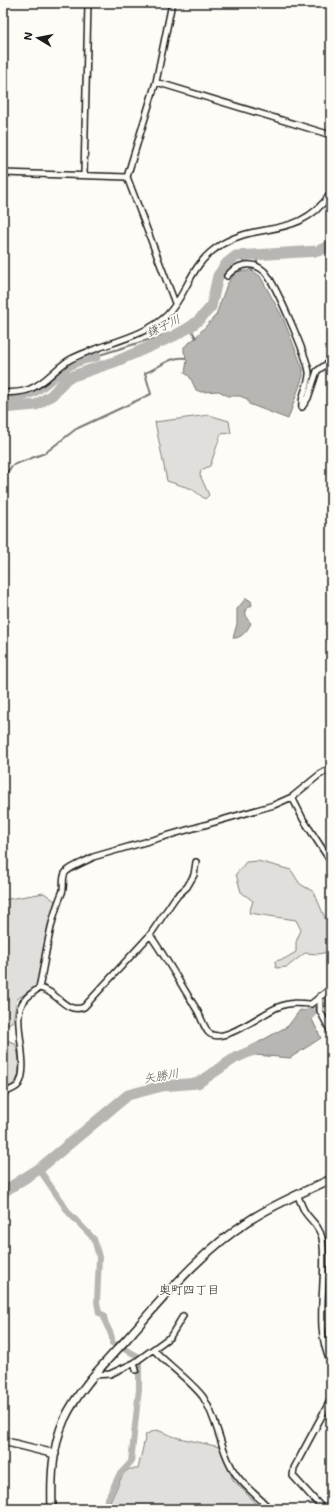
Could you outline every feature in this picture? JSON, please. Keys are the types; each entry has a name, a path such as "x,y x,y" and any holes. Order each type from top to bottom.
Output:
{"street":[{"path":"84,175 88,3"},
{"path":"172,3 156,82 127,177 175,303"},
{"path":"156,82 331,135"},
{"path":"3,172 127,177"},
{"path":"3,393 30,389 72,359 150,328 162,320 175,303 193,271 212,251 233,239 246,234 284,228 295,224 313,213 331,193"},
{"path":"227,276 236,267 241,265 262,270 268,276 288,315 309,371 301,402 302,407 308,398 317,371 331,361"},
{"path":"3,1093 19,1085 21,1078 22,1049 19,1014 23,1002 39,988 53,919 58,900 62,893 64,876 66,872 93,857 180,832 214,820 264,808 292,797 319,774 331,768"},
{"path":"292,797 303,819 331,862"},
{"path":"39,988 54,994 69,1007 79,1009 84,1007 150,935 175,898 187,887 194,875 196,862"},
{"path":"150,935 198,1012 208,1031 212,1035 221,1036 240,1028 281,1006 295,1002 311,1004 331,988"},
{"path":"320,996 320,1011 331,1032"},
{"path":"52,1509 51,1482 55,1454 64,1420 76,1398 94,1375 191,1267 215,1245 272,1207 298,1196 331,1178"},
{"path":"298,1196 306,1214 319,1228 322,1237 323,1256 321,1301 326,1352 331,1363"},
{"path":"94,1375 110,1374 134,1363 154,1350 170,1337 183,1316"},
{"path":"154,1350 202,1397 219,1431 226,1457 232,1468 240,1479 270,1509"},
{"path":"134,1363 136,1370"},
{"path":"323,1509 293,1476 294,1468 331,1399"},
{"path":"3,1441 55,1454"}],"shaded area":[{"path":"250,269 260,276 283,318 303,369 303,376 288,419 249,404 247,399 240,396 228,396 219,391 201,392 196,390 190,377 185,373 187,360 184,358 186,356 184,347 195,338 216,315 227,284 237,271 248,271"},
{"path":"209,415 229,421 231,433 221,434 210,466 201,470 200,475 209,495 205,499 192,489 167,481 155,422"},
{"path":"246,598 251,601 252,605 245,610 247,619 251,623 244,634 233,638 237,624 237,609"},
{"path":"258,861 291,870 300,884 314,892 328,925 331,927 331,951 319,954 305,953 287,967 276,968 275,961 284,959 296,952 296,942 301,930 296,920 249,913 253,901 241,892 236,874 246,862"},
{"path":"44,893 55,901 37,986 17,999 13,1021 3,1028 3,900"},
{"path":"300,1010 308,1011 321,1038 290,1058 244,1054 241,1052 288,1026"},
{"path":"3,1039 15,1043 18,1053 19,1071 15,1082 12,1085 3,1088"},
{"path":"157,1430 175,1437 220,1447 233,1480 262,1509 107,1509 123,1474 129,1469 138,1469 146,1434"}],"waterway":[{"name":"鎌子川","path":"3,408 36,405 52,395 67,378 117,361 174,336 190,327 211,307 218,276 227,263 236,256 318,251 331,245"},
{"path":"252,271 260,255"},
{"path":"96,356 190,327 196,338"},
{"name":"鎌子川","path":"3,397 14,397 30,393 69,365 83,359 96,356"},
{"path":"3,477 13,465 45,453 76,429 151,394 145,373 174,359 185,358"},
{"path":"3,569 6,571 3,578"},
{"name":"矢勝川","path":"298,1023 309,1015 314,1007 331,999"},
{"name":"矢勝川","path":"3,1192 39,1169 128,1095 162,1086 198,1083 235,1058 258,1048"},
{"path":"39,1169 69,1213 94,1239 99,1257 97,1302 99,1313 104,1315 104,1319 112,1336 112,1343 136,1355 139,1364 139,1389 131,1462 119,1475 103,1509"}],"district":[{"name":"奥町四丁目","path":"189,1289"}]}
